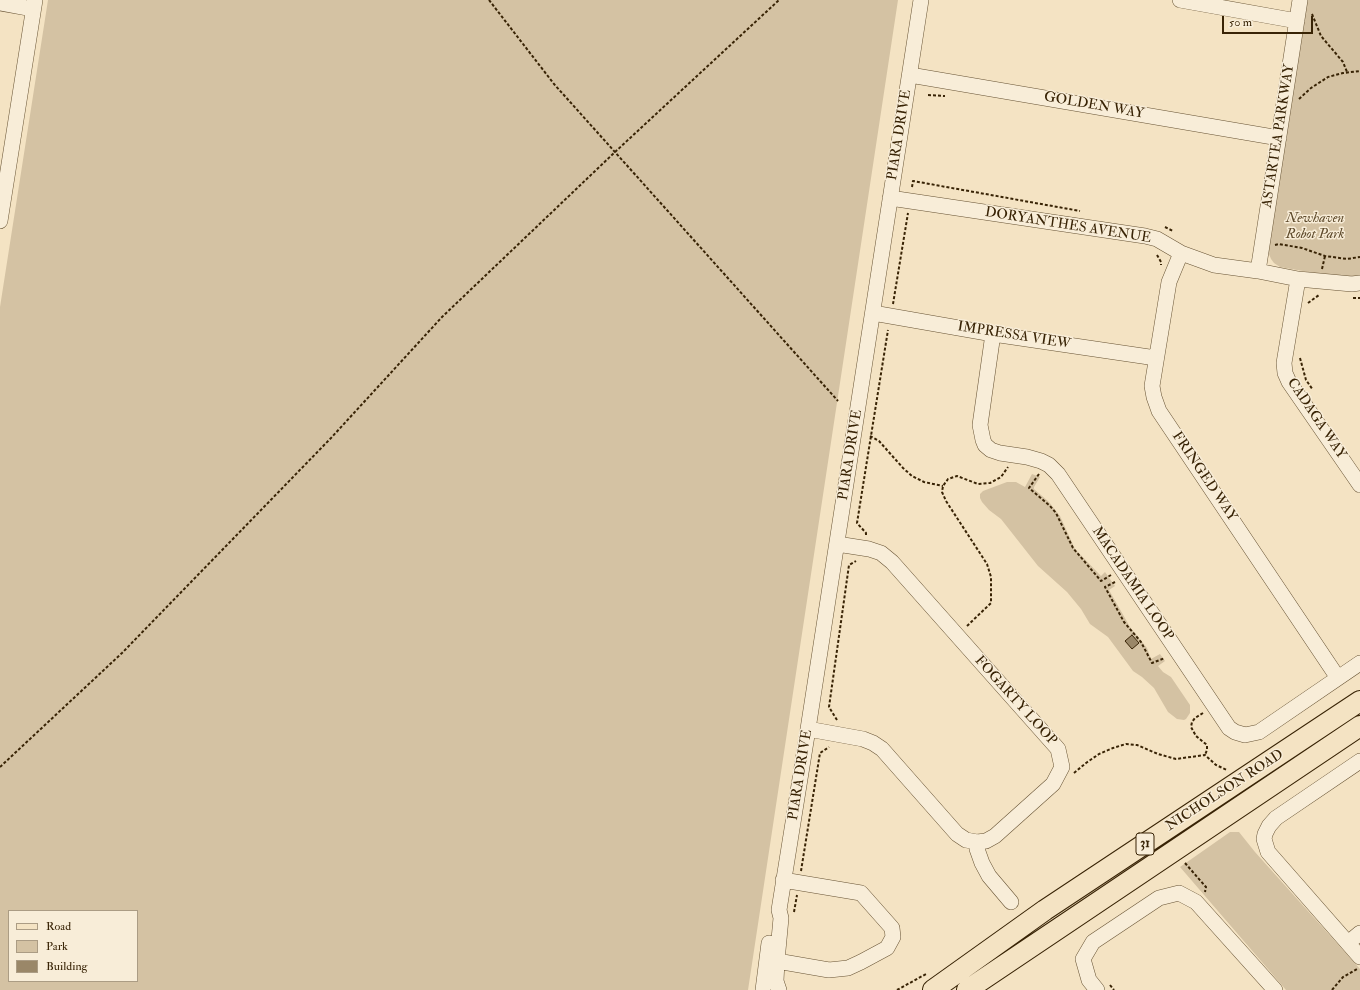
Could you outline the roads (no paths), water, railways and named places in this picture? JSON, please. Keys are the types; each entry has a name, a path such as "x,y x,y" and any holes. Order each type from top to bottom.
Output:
{"main road":[{"name":"NICHOLSON ROAD","path":"933,990 1044,910 1360,701"},
{"name":"NICHOLSON ROAD","path":"967,990 1360,726"}],"street":[{"name":"PIARA DRIVE","path":"778,990 776,981 776,961 781,918 779,910 783,880 922,0"},
{"path":"1180,0 1297,21"},
{"path":"0,3 34,5 4,175 0,221"},
{"name":"ASTARTEA PARKWAY","path":"1258,271 1297,21 1306,4"},
{"name":"GOLDEN WAY","path":"910,75 1279,138"},
{"name":"DORYANTHES AVENUE","path":"890,198 1145,236 1157,239 1181,253 1214,265 1258,271 1298,279 1352,284 1360,283"},
{"name":"FRINGED WAY","path":"1181,253 1169,282 1152,386 1159,411 1338,678"},
{"name":"CADAGA WAY","path":"1298,279 1284,363 1285,372 1289,382 1360,485"},
{"name":"IMPRESSA VIEW","path":"872,313 993,334 1156,358"},
{"name":"MACADAMIA LOOP","path":"993,334 980,425 982,440 991,450 1041,461 1049,465 1058,474 1229,728 1244,735 1259,732 1360,663"},
{"name":"FOGARTY LOOP","path":"837,544 865,548 881,553 892,562 1058,749 1062,767 1054,784 994,836 986,841 977,842"},
{"path":"808,729 837,729 864,739 882,749 957,834 966,840 977,842 977,849 989,876 1011,902"},
{"path":"1360,761 1276,818 1265,834 1264,843 1268,852 1360,957"},
{"path":"776,961 829,970 848,968 887,948 893,937 892,928 861,893 783,880"},
{"path":"1103,987 1089,980 1083,959 1093,942 1158,898 1180,893 1196,902 1275,990"},
{"name":"PIARA DRIVE","path":"763,990 773,918 779,910"},
{"path":"1348,943 1360,933"}],"park label":[{"name":"Newhaven Robot Park","path":"1315,228"}]}
